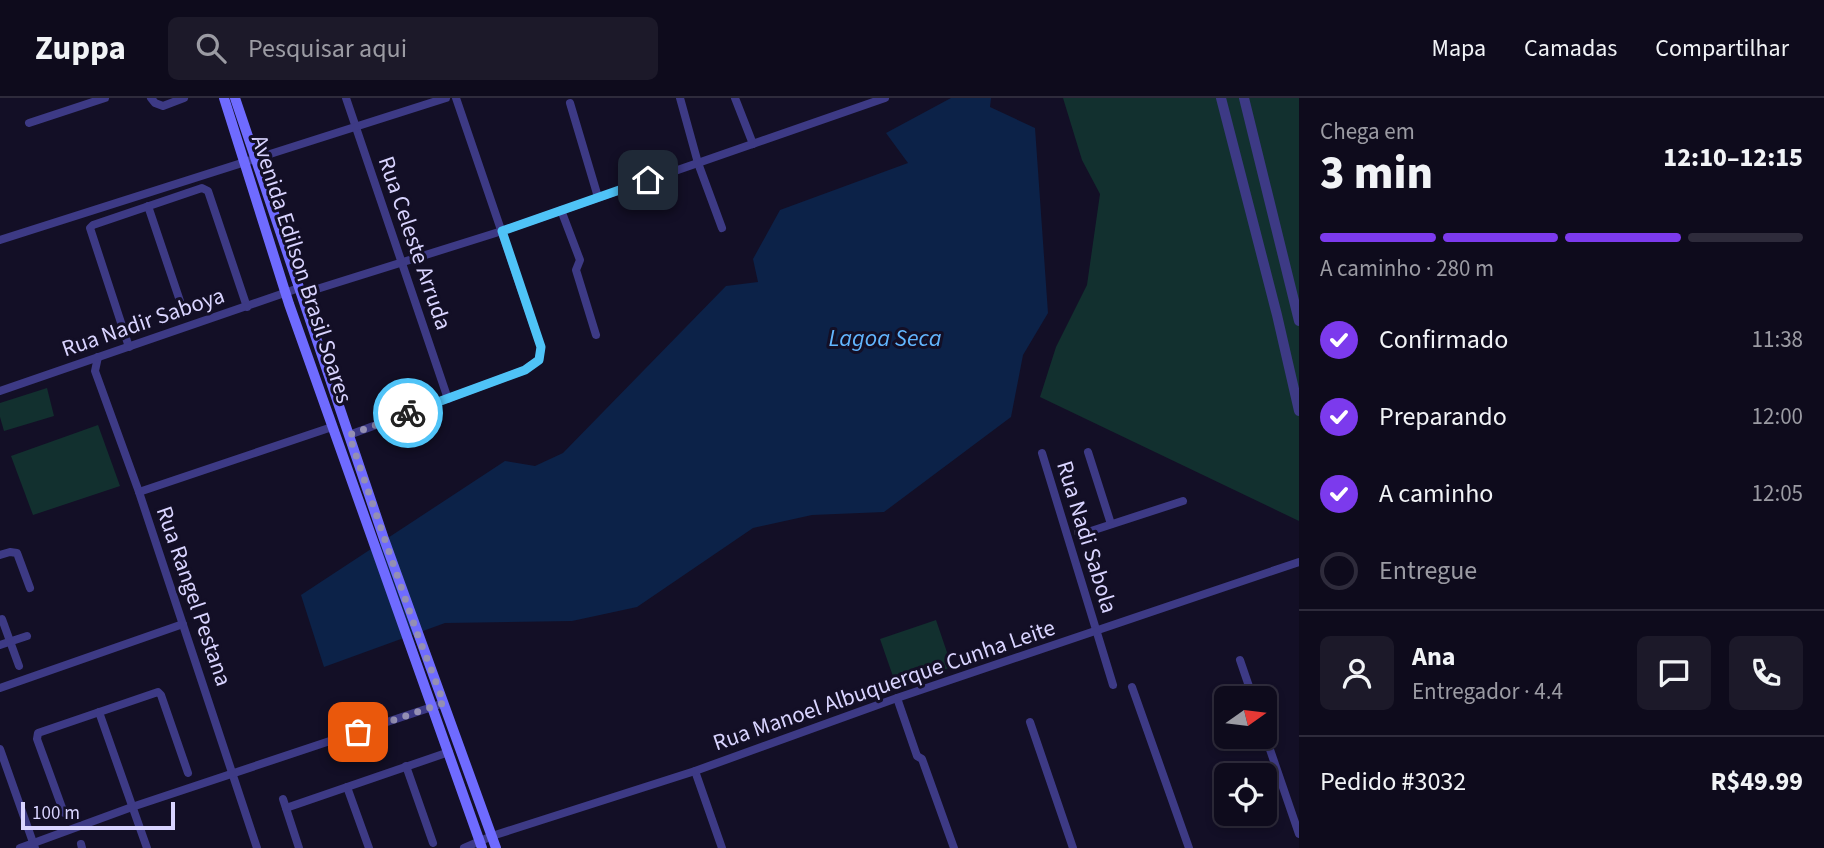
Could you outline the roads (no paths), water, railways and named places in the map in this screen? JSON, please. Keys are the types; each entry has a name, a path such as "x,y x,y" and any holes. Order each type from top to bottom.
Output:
{"main road":[{"name":"Avenida Edilson Brasil Soares","path":"224,98 300,291 384,539 433,707 496,848"},
{"name":"Avenida Edilson Brasil Soares","path":"235,98 249,161 285,292 374,546 444,703 456,758 482,845"}],"street":[{"path":"29,123 105,98"},
{"path":"151,98 163,106 184,98"},
{"name":"Rua Celeste Arruda","path":"346,98 448,399"},
{"path":"0,240 446,98"},
{"path":"349,435 533,366 539,360 541,347 456,98"},
{"path":"680,98 698,163 722,228"},
{"path":"735,98 753,144"},
{"name":"Rua Nadir Saboya","path":"0,390 285,292 300,291 402,264 885,98"},
{"path":"1221,98 1299,411"},
{"path":"1244,98 1299,320"},
{"path":"570,103 598,197"},
{"path":"129,347 90,228 148,206 202,188 208,191 247,307"},
{"path":"148,206 181,304"},
{"path":"561,210 580,260 576,270 596,335"},
{"name":"Rua Rangel Pestana","path":"98,357 95,371 139,492 257,848"},
{"path":"139,492 332,427"},
{"path":"1088,452 1111,524"},
{"name":"Rua Nadi Sabola","path":"1042,453 1077,535 1096,631 1112,685"},
{"path":"1077,535 1183,501"},
{"path":"0,555 17,553 30,588"},
{"name":"Rua Manoel Albuquerque Cunha Leite","path":"464,848 482,845 492,836 695,771 897,698 1299,562"},
{"path":"2,619 19,666"},
{"path":"0,688 183,624"},
{"path":"0,645 27,636"},
{"path":"1240,660 1249,686"},
{"path":"1132,687 1189,848"},
{"path":"64,813 37,735 42,730 158,692 188,773"},
{"path":"897,698 954,848"},
{"path":"20,848 34,846 132,807 444,703"},
{"path":"99,712 147,848"},
{"path":"1030,722 1073,848"},
{"path":"0,749 34,846"},
{"path":"1270,749 1299,834"},
{"path":"286,808 406,766 456,758"},
{"path":"406,766 433,842"},
{"path":"695,771 722,848"},
{"path":"346,787 369,848"},
{"path":"283,799 299,848"}],"water":[{"name":"Lagoa Seca","path":"951,98 991,98 990,107 1035,128 1048,313 1023,355 1011,417 884,512 812,515 753,528 637,607 572,621 445,623 324,667 301,595 505,461 535,466 563,453 726,286 758,282 753,259 780,210 908,163 886,133"}],"tunnel":[{"path":"1074,531 1080,530"}]}
